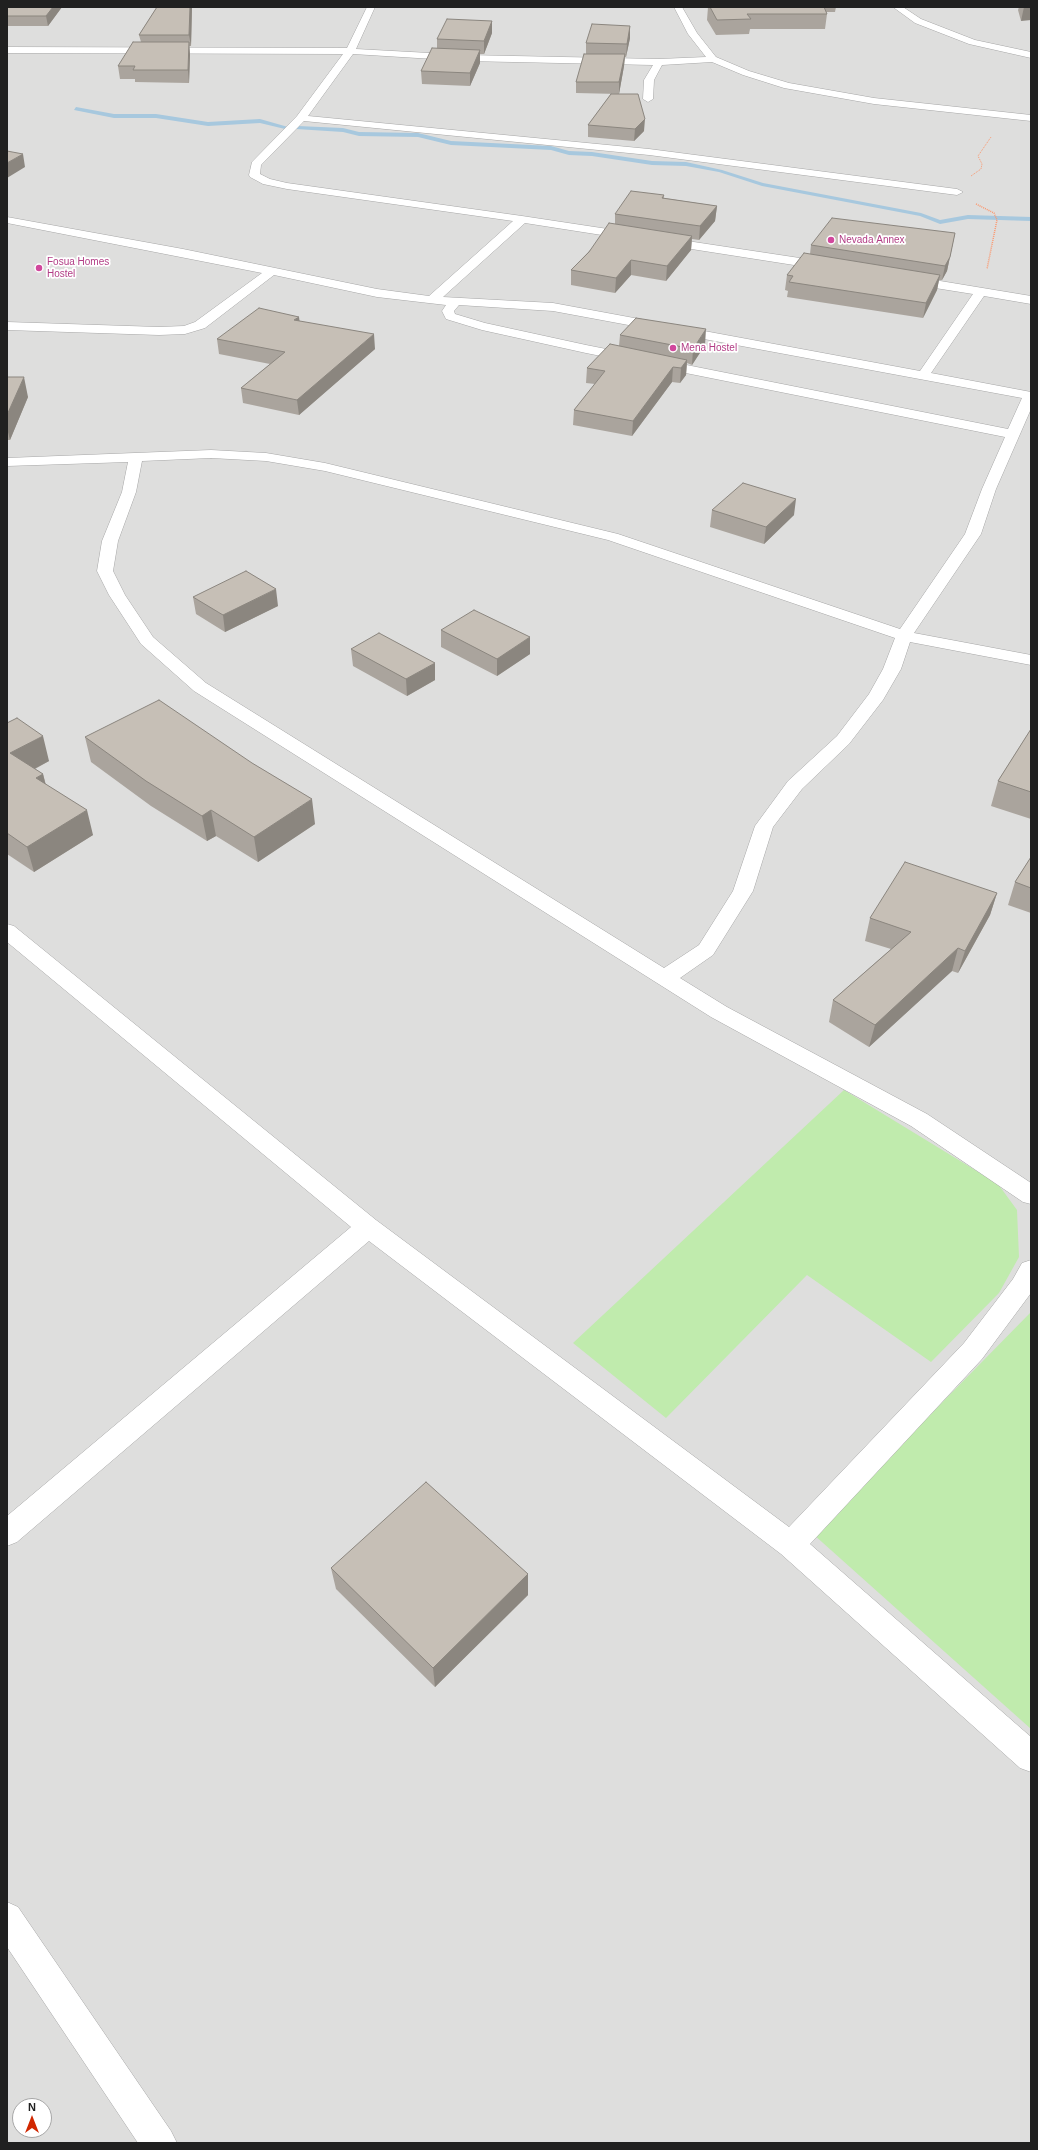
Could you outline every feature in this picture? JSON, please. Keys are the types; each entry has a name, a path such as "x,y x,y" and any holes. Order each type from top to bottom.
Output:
{"street":[{"path":"371,7 350,51 301,118 256,164 254,175 267,182 287,186 522,219 834,268"},
{"path":"678,7 697,41 713,60"},
{"path":"897,7 918,21 986,46 1031,54"},
{"path":"986,46 1031,44"},
{"path":"7,50 350,51 466,58 659,62 713,60 746,73 787,86 828,94 874,101 1031,118"},
{"path":"648,99 649,80 659,62"},
{"path":"301,118 649,152 957,192"},
{"path":"432,300 522,219"},
{"path":"7,220 377,293 432,300 456,300 553,307 1030,396 1013,434 973,534 904,636 892,669 877,696 844,740 795,785 764,826 743,891 706,950 664,978"},
{"path":"7,326 83,327 159,331 185,330 200,324 270,272"},
{"path":"896,278 1031,300"},
{"path":"923,376 981,292"},
{"path":"456,300 448,311 450,316 482,326 586,349 749,380 1013,434"},
{"path":"7,462 211,454 266,457 333,469 612,537 904,636 1031,660"},
{"path":"136,456 129,492 110,541 105,571 117,595 147,640 200,687 719,1012 919,1120 1031,1195"},
{"path":"7,932 368,1227 791,1545 1031,1757"},
{"path":"7,1533 368,1227"},
{"path":"791,1545 973,1351 1028,1282"},
{"path":"7,1918 159,2143"}],"path":[{"path":"981,292 997,220 996,216 988,209 958,195 957,192 963,183 981,169 982,164 978,156 1007,116"}],"shaded area":[{"path":"7,7 1031,7 1031,2143 7,2143"}],"green space":[{"path":"844,1090 998,1184 1017,1210 1019,1257 999,1293 931,1362 807,1275 666,1418 573,1343"},
{"path":"1031,1312 1031,1729 813,1534"}],"building":[{"path":"7,7 53,7 46,16 7,16"},
{"path":"157,7 190,7 189,35 139,35"},
{"path":"710,7 824,7 827,14 747,14 751,19 717,20"},
{"path":"447,19 492,21 484,41 437,39"},
{"path":"592,24 630,26 627,44 586,43"},
{"path":"133,42 189,42 188,70 133,70 135,66 118,66"},
{"path":"432,48 480,50 470,73 421,71"},
{"path":"584,54 625,54 619,82 576,82"},
{"path":"611,94 638,94 645,119 635,129 588,125"},
{"path":"7,151 23,154 7,163"},
{"path":"631,191 664,195 662,198 717,206 700,226 615,214"},
{"path":"832,218 955,233 950,257 945,266 811,245"},
{"path":"609,223 692,236 667,266 631,260 616,278 571,270 589,252"},
{"path":"804,253 940,275 926,303 789,282 793,276 787,275"},
{"path":"259,308 299,317 294,320 374,334 297,400 241,388 285,352 217,339"},
{"path":"636,318 706,329 693,349 620,335"},
{"path":"610,344 687,360 681,368 673,367 633,421 574,410 605,371 587,368"},
{"path":"7,377 24,377 7,415"},
{"path":"743,483 796,499 766,527 712,510"},
{"path":"246,571 276,589 223,615 193,597"},
{"path":"474,610 530,637 497,659 441,630"},
{"path":"379,633 435,663 406,679 351,649"},
{"path":"159,700 252,763 312,799 254,837 211,810 202,816 146,781 85,737"},
{"path":"17,718 43,736 10,753 43,774 36,778 87,810 27,847 7,833 7,723"},
{"path":"1031,729 1031,792 998,781"},
{"path":"1031,857 1031,888 1015,882"},
{"path":"905,862 997,893 965,951 958,948 875,1025 833,1000 911,932 870,918"},
{"path":"426,1482 528,1574 433,1668 331,1568"}],"waterway":[{"path":"76,109 114,116 156,116 208,124 260,121 285,127"},
{"path":"298,128 343,130 359,134 418,135 451,143 551,148 569,153 592,154 652,163 686,164 720,171 762,184 921,215 940,222 968,217 1031,219"}],"place":[{"name":"Nevada Annex","path":"831,240"},
{"name":"Fosua Homes Hostel","path":"39,268"},
{"name":"Mena Hostel","path":"673,348"}]}
